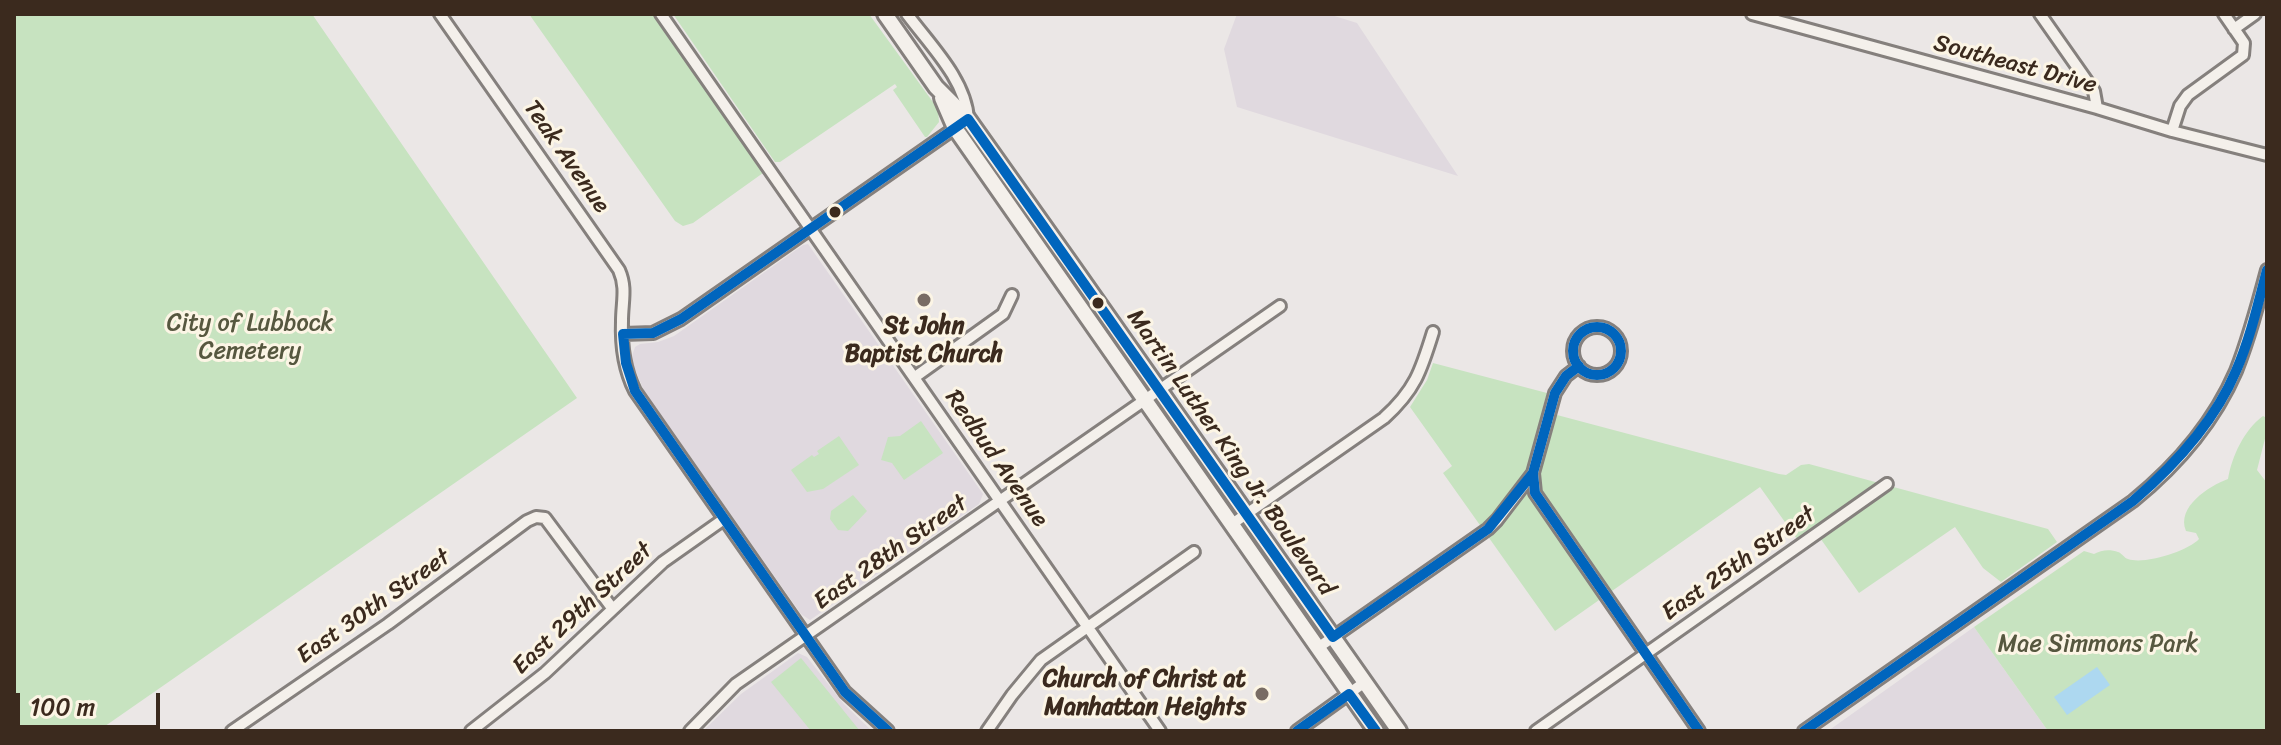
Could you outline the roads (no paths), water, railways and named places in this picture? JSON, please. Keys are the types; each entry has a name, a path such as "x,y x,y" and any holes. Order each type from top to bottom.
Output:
{"main road":[{"name":"Martin Luther King Jr. Boulevard","path":"885,14 1145,401 1376,731"},
{"name":"Martin Luther King Jr. Boulevard","path":"961,123 1160,391 1399,731"}],"street":[{"name":"Teak Avenue","path":"440,14 619,270 624,281 624,355 629,378 724,519"},
{"name":"Redbud Avenue","path":"661,14 1160,731"},
{"path":"623,334 653,333 666,328 961,123 967,105 955,81 907,14"},
{"name":"Southeast Drive","path":"1752,14 2267,155"},
{"path":"2040,14 2094,91 2097,108"},
{"path":"2172,131 2180,106 2188,95 2243,55 2244,43 2224,14"},
{"path":"2234,29 2255,14"},
{"path":"1804,731 2133,501 2169,469 2197,435 2235,371 2267,270"},
{"path":"915,377 1003,314 1012,295"},
{"name":"East 28th Street","path":"690,731 736,684 1280,306"},
{"path":"1588,329 1608,329 1620,342 1619,360 1613,369 1596,375 1579,366 1574,350 1580,334 1588,329"},
{"path":"1232,524 1403,402 1422,369 1433,332"},
{"path":"1579,366 1566,376 1555,393 1533,473 1535,493 1699,731"},
{"path":"1319,647 1488,529 1533,473"},
{"name":"East 25th Street","path":"1536,731 1887,484"},
{"name":"East 30th Street","path":"234,730 388,624 527,521 545,518 612,608"},
{"path":"724,519 845,692 888,731"},
{"name":"East 29th Street","path":"471,731 545,673 663,562 724,519"},
{"path":"987,731 1034,668 1087,626 1194,552"},
{"path":"1297,731 1365,682"}],"water":[{"path":"2097,667 2110,685 2067,715 2054,697"}],"place":[{"name":"St John Baptist Church","path":"924,300"},
{"name":"Church of Christ at Manhattan Heights","path":"1262,694"}],"park label":[{"name":"City of Lubbock Cemetery","path":"250,338"},
{"name":"Mae Simmons Park","path":"2098,645"}]}
